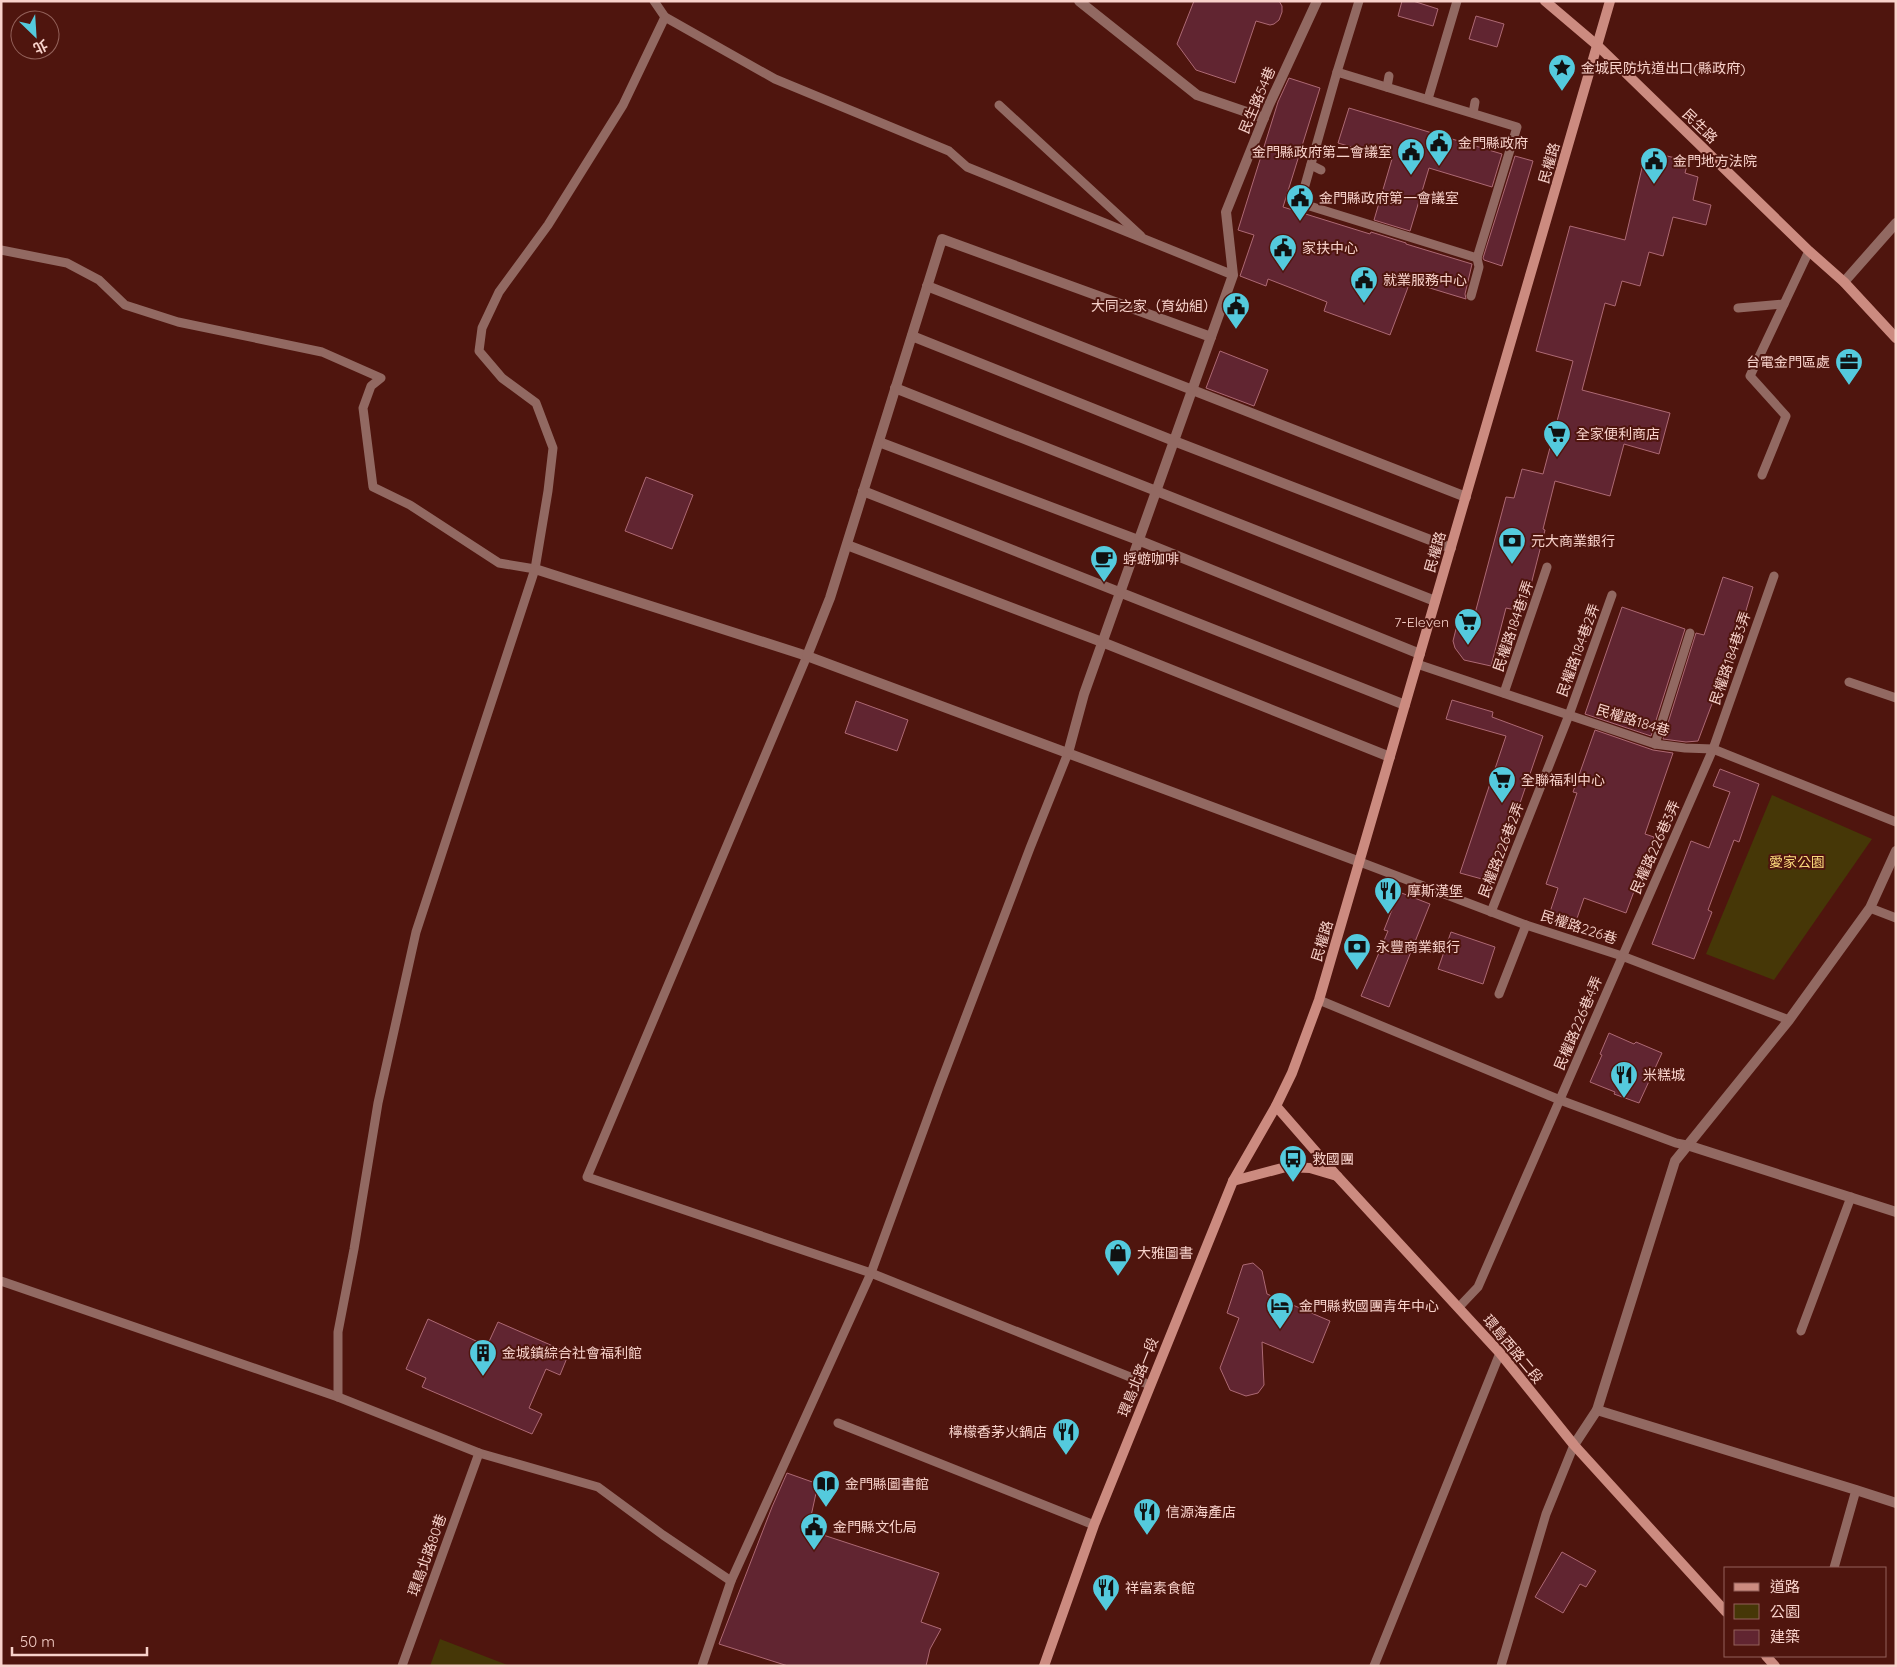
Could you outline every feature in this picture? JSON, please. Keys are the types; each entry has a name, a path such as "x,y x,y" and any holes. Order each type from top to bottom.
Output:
{"main road":[{"name":"民生路","path":"1545,1 1598,46 1808,251 1844,282 1896,338"},
{"name":"民權路","path":"1276,1106 1292,1073 1319,1000 1610,1"},
{"name":"環島西路二段","path":"1276,1106 1337,1176 1500,1353 1574,1445 1724,1610"},
{"name":"環島北路一段","path":"1044,1666 1094,1525 1233,1182 1276,1106"},
{"path":"1233,1182 1286,1167 1310,1168 1337,1176"}],"street":[{"path":"1079,1 1197,95 1264,118"},
{"name":"民生路54巷","path":"1233,275 1226,212 1264,118 1317,1"},
{"path":"1844,282 1896,223"},
{"path":"807,656 830,598 942,239 1210,337"},
{"path":"1068,753 1084,694 1233,275"},
{"path":"928,286 1466,497"},
{"path":"912,336 1174,441 1451,548"},
{"path":"895,388 1435,601"},
{"path":"878,442 1138,540 1419,659"},
{"path":"863,491 1405,705"},
{"path":"847,545 1102,642 1390,757"},
{"path":"536,569 807,656 1360,862"},
{"path":"1574,1445 1597,1410 1675,1161 1789,1020 1870,908 1896,851"},
{"path":"1687,1145 1896,1212"},
{"path":"1597,1410 1896,1503"}],"lane":[{"path":"654,1 665,17 775,79 949,151 966,167 1233,275"},
{"path":"1359,1 1300,203 1477,258"},
{"path":"1428,99 1457,1"},
{"path":"338,1397 338,1332 378,1103 416,932 536,569 553,448 536,403 502,378 479,351 482,328 499,292 548,225 623,105 665,17"},
{"path":"1337,72 1517,127 1488,213 1477,258 1478,267 1471,296"},
{"path":"1387,87 1389,76"},
{"path":"1473,113 1475,102"},
{"path":"999,105 1144,239"},
{"path":"1310,165 1321,170"},
{"path":"1,250 67,263 99,280 124,305 178,322 322,352 381,378 372,386 363,408 373,487 410,505 499,563 536,569"},
{"path":"1762,475 1786,416 1750,376 1808,251"},
{"path":"1738,308 1784,304"},
{"name":"民權路184巷1弄","path":"1504,693 1547,567"},
{"name":"民權路184巷3弄","path":"1713,750 1774,576"},
{"name":"民權路184巷2弄","path":"1569,715 1612,595"},
{"path":"1655,744 1690,633"},
{"path":"807,656 587,1177 871,1273 1150,1385"},
{"name":"民權路184巷","path":"1419,659 1504,693 1655,744 1713,750 1896,822"},
{"path":"1849,682 1896,698"},
{"name":"民權路226巷2弄","path":"1491,912 1569,715"},
{"name":"民權路226巷3弄","path":"1622,956 1713,750"},
{"path":"702,1666 731,1581 871,1273 949,1062 1068,753"},
{"name":"民權路226巷","path":"1360,862 1526,925 1622,956 1789,1020"},
{"path":"1870,908 1896,918"},
{"path":"1499,994 1526,925"},
{"name":"民權路226巷4弄","path":"1459,1307 1478,1287 1622,956"},
{"path":"1319,1000 1560,1100 1676,1143 1687,1145"},
{"path":"1802,1331 1850,1197"},
{"path":"1,1280 338,1397 479,1454 598,1487 662,1535 731,1581"},
{"path":"1374,1666 1500,1353"},
{"path":"838,1423 1094,1525"},
{"path":"1500,1666 1546,1514 1574,1445"},
{"name":"環島北路80巷","path":"402,1666 479,1454"},
{"path":"1834,1567 1856,1490"}],"green space":[{"name":"愛家公園","path":"1772,795 1872,839 1774,980 1706,954"},
{"path":"440,1639 510,1666 430,1666"}],"building":[{"path":"1194,1 1279,1 1282,6 1279,20 1274,24 1270,25 1256,21 1235,83 1196,70 1177,44"},
{"path":"1402,1 1413,1 1438,9 1433,26 1398,16"},
{"path":"1476,16 1504,24 1497,47 1469,39"},
{"path":"1289,78 1320,88 1283,207 1472,264 1465,294 1466,299 1410,282 1390,335 1324,311 1327,302 1268,279 1266,286 1240,276 1254,235 1238,230 1278,102"},
{"name":"金門縣政府","path":"1349,108 1502,154 1492,187 1429,168 1410,231 1374,220 1392,159 1338,143"},
{"path":"1646,151 1688,161 1685,173 1698,177 1693,200 1711,205 1706,225 1673,217 1663,256 1649,252 1640,286 1622,281 1615,306 1605,303 1582,390 1670,413 1659,454 1624,444 1610,496 1555,481 1543,529 1545,530 1524,612 1506,608 1491,666 1464,660 1455,648 1453,641 1459,617 1473,621 1506,497 1514,498 1522,469 1543,474 1573,361 1536,351 1570,226 1625,240"},
{"name":"金門縣政府","path":"1515,156 1533,161 1502,266 1483,258"},
{"name":"大同之家（育幼組）","path":"1220,351 1268,370 1254,406 1206,388"},
{"path":"646,477 693,495 672,549 625,531"},
{"path":"1723,577 1753,587 1742,624 1698,741 1686,742 1663,739 1696,633 1704,635"},
{"path":"1622,607 1685,629 1651,736 1585,714"},
{"name":"全聯福利中心","path":"1452,700 1493,712 1492,717 1543,736 1493,882 1460,873 1506,736 1446,719"},
{"path":"856,701 908,720 897,751 845,733"},
{"path":"1595,730 1653,750 1673,753 1645,834 1654,837 1626,913 1584,898 1575,924 1549,915 1558,888 1546,884 1577,793 1573,792"},
{"path":"1720,769 1759,784 1739,842 1734,840 1708,910 1712,912 1694,959 1652,944 1691,841 1709,848 1730,792 1713,786"},
{"path":"1399,892 1430,904 1389,1007 1361,996 1388,931 1384,930"},
{"path":"1451,932 1495,947 1483,984 1438,969"},
{"path":"1609,1033 1662,1053 1639,1103 1614,1094 1615,1092 1590,1082"},
{"name":"金門縣救國團青年中心","path":"1253,1263 1262,1271 1267,1294 1330,1321 1313,1363 1262,1342 1264,1385 1258,1393 1246,1396 1230,1390 1220,1368 1239,1318 1227,1313 1243,1265"},
{"name":"金城鎮綜合社會福利館","path":"428,1319 487,1346 498,1322 569,1353 560,1375 546,1369 529,1408 542,1414 532,1434 422,1387 426,1378 406,1369"},
{"name":"金門縣文化局","path":"787,1473 818,1484 808,1530 939,1573 921,1622 941,1629 930,1649 926,1666 788,1666 719,1644"},
{"path":"1562,1552 1596,1571 1586,1587 1580,1584 1563,1613 1535,1597"}],"place":[{"name":"金城民防坑道出口(縣政府)","path":"1562,92"},
{"name":"金門縣政府","path":"1439,167"},
{"name":"金門縣政府第二會議室","path":"1411,176"},
{"name":"金門地方法院","path":"1654,185"},
{"name":"金門縣政府第一會議室","path":"1300,222"},
{"name":"家扶中心","path":"1283,272"},
{"name":"就業服務中心","path":"1364,304"},
{"name":"大同之家（育幼組）","path":"1236,330"},
{"name":"台電金門區處","path":"1849,386"},
{"name":"全家便利商店","path":"1557,458"},
{"name":"元大商業銀行","path":"1512,565"},
{"name":"蜉蝣咖啡","path":"1104,583"},
{"name":"7-Eleven","path":"1468,646"},
{"name":"全聯福利中心","path":"1502,804"},
{"name":"摩斯漢堡","path":"1388,915"},
{"name":"永豐商業銀行","path":"1357,971"},
{"name":"米糕城","path":"1624,1099"},
{"name":"救國團","path":"1293,1183"},
{"name":"大雅圖書","path":"1118,1277"},
{"name":"金門縣救國團青年中心","path":"1280,1330"},
{"name":"金城鎮綜合社會福利館","path":"483,1377"},
{"name":"檸檬香茅火鍋店","path":"1066,1456"},
{"name":"金門縣圖書館","path":"826,1508"},
{"name":"信源海產店","path":"1147,1536"},
{"name":"金門縣文化局","path":"814,1551"},
{"name":"祥富素食館","path":"1106,1612"}]}
